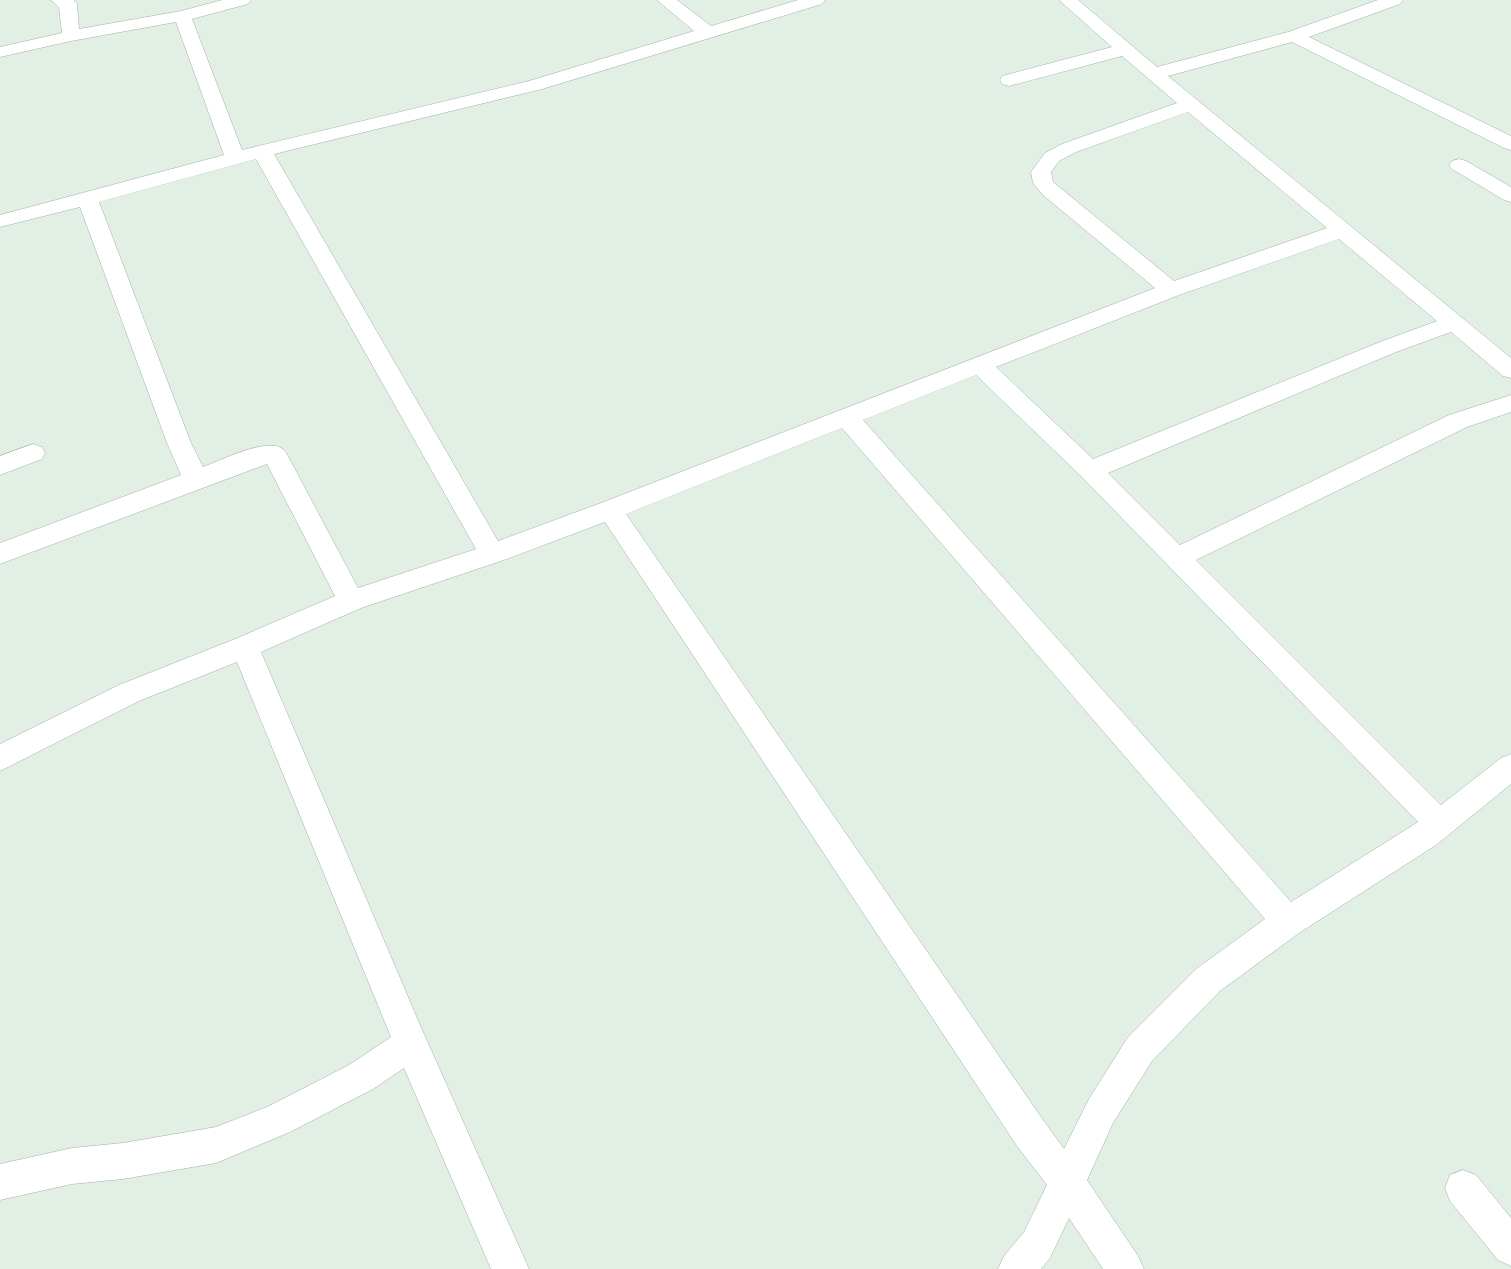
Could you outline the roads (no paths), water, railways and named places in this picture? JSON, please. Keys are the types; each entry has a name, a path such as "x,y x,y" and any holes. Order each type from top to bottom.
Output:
{"street":[{"path":"60,0 68,4 71,36"},
{"path":"0,52 71,36 182,16 242,0"},
{"path":"666,0 708,33"},
{"path":"0,221 262,151 535,85 816,0"},
{"path":"1068,0 1154,74 1511,370"},
{"path":"1154,74 1294,36 1394,0"},
{"path":"182,16 236,158"},
{"path":"1294,36 1511,144"},
{"path":"1009,80 1125,49"},
{"path":"1171,290 1050,191 1043,182 1041,172 1052,157 1069,148 1191,104"},
{"path":"262,151 492,554"},
{"path":"1459,165 1511,196"},
{"path":"87,199 179,443 196,478"},
{"path":"0,758 129,693 245,647 351,601 492,554 610,510 1171,290 1344,230"},
{"path":"1090,470 1388,347 1454,323"},
{"path":"979,365 1090,470 1440,824"},
{"path":"1177,558 1458,422 1511,403"},
{"path":"846,417 1288,922"},
{"path":"0,466 33,453"},
{"path":"0,554 196,478 258,456 272,454 282,466 351,601"},
{"path":"610,510 1030,1133 1067,1182 1125,1269"},
{"path":"245,647 411,1044 510,1269"},
{"path":"1017,1269 1037,1244 1101,1112 1140,1049 1208,980 1288,922 1440,824 1511,767"},
{"path":"0,1182 72,1166 123,1161 216,1145 278,1120 361,1077 411,1044"},
{"path":"1462,1188 1511,1247"}]}
